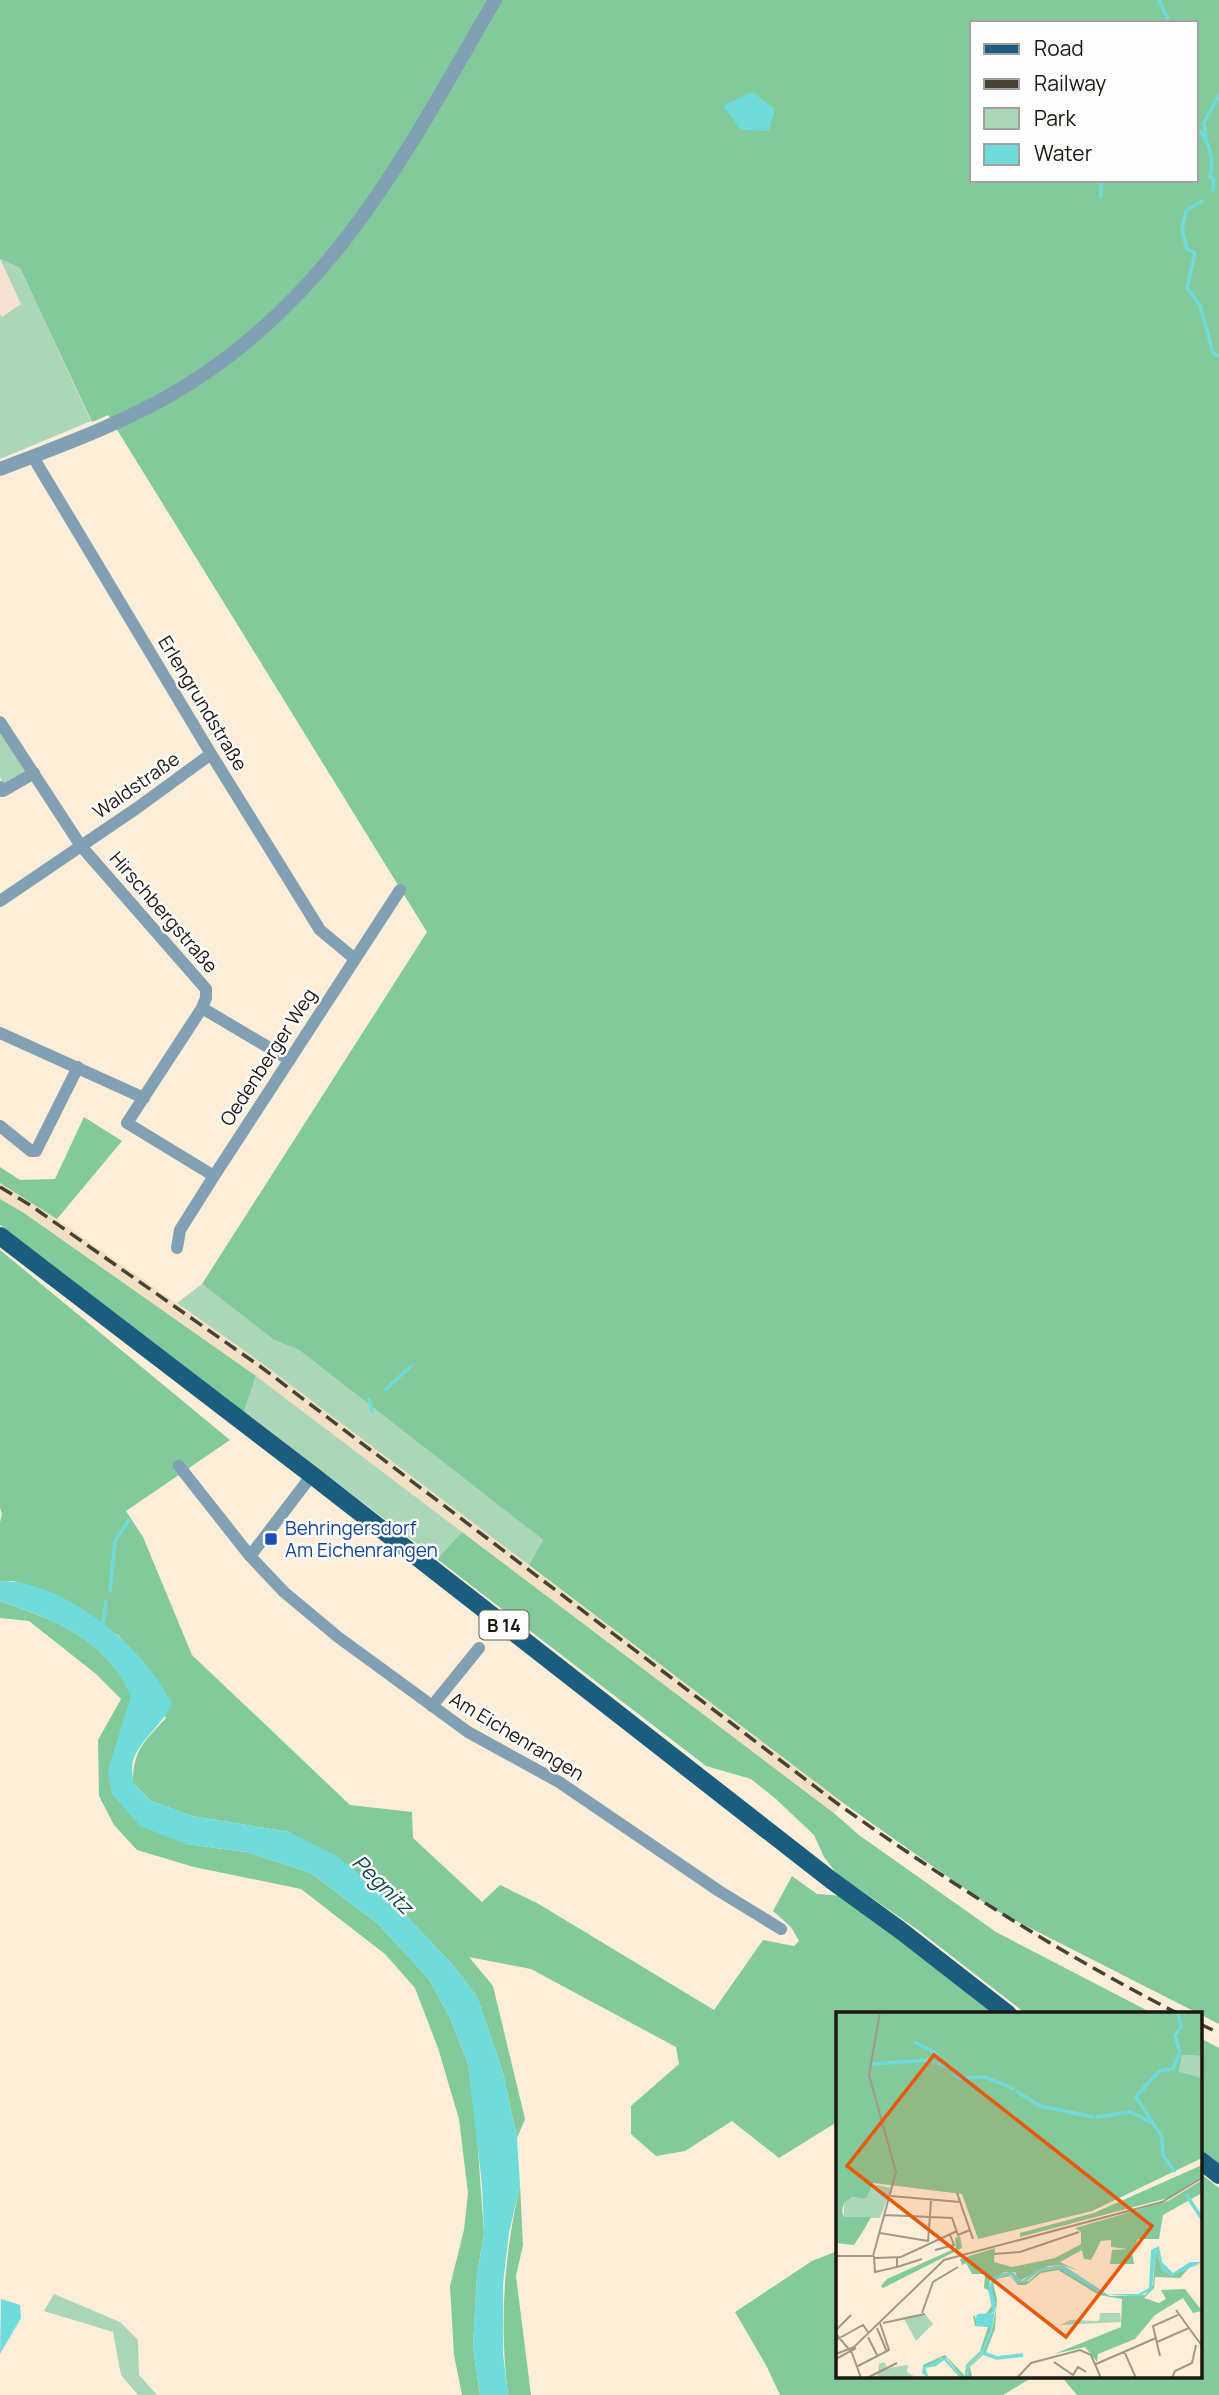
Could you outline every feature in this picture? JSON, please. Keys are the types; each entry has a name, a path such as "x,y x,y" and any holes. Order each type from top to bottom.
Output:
{"main road":[{"name":"B 14","path":"0,1236 1005,2012"},
{"path":"1202,2162 1219,2175"}],"street":[{"path":"0,469 129,415 178,391 222,361 265,326 321,271 342,246 385,185 495,0"},
{"name":"Erlengrundstraße","path":"33,457 320,930 355,959"},
{"path":"0,722 81,846"},
{"name":"Waldstraße","path":"0,901 211,754"},
{"path":"0,787 3,791 34,773"},
{"name":"Hirschbergstraße","path":"81,846 206,989 206,999 202,1007"},
{"name":"Oedenberger Weg","path":"177,1248 180,1230 400,890"},
{"path":"214,1176 127,1122 173,1049 202,1007 290,1060"},
{"path":"0,1033 144,1098"},
{"path":"0,1126 31,1151 36,1151 78,1067"},
{"name":"Am Eichenrangen","path":"179,1466 250,1556 305,1611 468,1732 559,1782 737,1903 781,1928"},
{"path":"250,1556 312,1475"},
{"path":"432,1706 479,1647"}],"shaded area":[{"path":"0,261 22,305 1,317 0,314"},
{"path":"0,1183 31,1201 263,1364 842,1802 835,1814 256,1376 24,1213 0,1199"}],"green space":[{"path":"0,0 1219,0 1219,2024 1202,2015 1202,2012 1195,2012 995,1910 846,1805 529,1565 543,1540 299,1350 274,1340 202,1284 427,932 108,415 92,422 20,268 0,259"},
{"path":"0,259 20,268 91,421 0,459 0,314 2,317 21,304"},
{"path":"0,732 27,774 4,785 0,777"},
{"path":"84,1117 122,1141 57,1219 0,1183 0,1167 20,1180 55,1179"},
{"path":"0,1199 24,1213 256,1376 244,1412 0,1225"},
{"path":"0,1250 230,1440 126,1511 143,1537 192,1655 350,1805 412,1812 413,1838 482,1902 500,1885 537,1903 714,2010 763,1940 794,1946 799,1941 791,1927 773,1911 792,1876 817,1894 843,1896 992,2012 836,2012 836,2123 779,2158 732,2121 685,2151 656,2156 631,2134 631,2106 679,2064 676,2047 531,1969 469,1957 493,1986 525,2119 517,2138 503,2073 477,1997 453,1965 388,1897 289,1832 192,1816 151,1801 133,1783 135,1762 141,1747 166,1718 127,1645 118,1635 14,1581 0,1581"},
{"path":"202,1284 274,1340 299,1350 543,1540 529,1565 263,1364 177,1303"},
{"path":"256,1376 462,1532 437,1559 244,1412"},
{"path":"462,1532 835,1814 859,1835 996,1932 1150,2012 1024,2012 918,1930 837,1874 824,1857 814,1835 751,1779 706,1766 437,1559"},
{"path":"0,1601 59,1624 93,1645 107,1659 132,1696 109,1770 186,1844 246,1852 311,1873 378,1924 429,1979 450,2018 468,2064 476,2122 484,2234 477,2275 473,2347 480,2395 462,2395 454,2355 450,2286 464,2230 468,2193 459,2119 438,2048 415,1988 385,1954 301,1889 194,1867 137,1850 114,1825 99,1796 98,1740 121,1699 96,1674 29,1621 0,1618"},
{"path":"1202,2039 1219,2048 1219,2164 1202,2151"},
{"path":"1202,2175 1219,2188 1219,2395 1077,2395 1063,2378 1202,2378"},
{"path":"520,2185 523,2245 516,2276 531,2395 508,2395 504,2342 505,2290 510,2238"},
{"path":"836,2251 836,2378 1032,2378 1003,2395 780,2395 735,2312 812,2261"},
{"path":"54,2294 120,2322 138,2340 139,2375 157,2395 138,2395 121,2375 113,2332 44,2311"}],"water":[{"path":"752,92 775,109 769,131 741,130 723,106"},
{"path":"0,1581 25,1584 50,1592 76,1605 123,1640 160,1683 172,1704 141,1745 132,1766 133,1783 151,1801 192,1816 289,1832 337,1856 388,1897 453,1965 477,1997 503,2073 517,2138 520,2185 509,2233 503,2284 503,2354 508,2395 480,2395 473,2347 477,2275 484,2234 482,2185 468,2064 450,2018 429,1979 378,1924 311,1873 246,1852 186,1844 140,1826 112,1794 108,1770 131,1696 120,1676 93,1646 77,1634 59,1624 0,1601"},
{"path":"1,2299 20,2305 21,2318 0,2354"}],"waterway":[{"path":"1159,0 1169,21"},
{"path":"1206,138 1204,123 1219,95"},
{"path":"1198,130 1210,150 1213,190"},
{"path":"1101,182 1101,197"},
{"path":"1202,201 1186,211 1182,230 1187,249 1195,253 1187,288 1200,305 1213,353 1219,356"},
{"path":"386,1389 411,1366"},
{"path":"369,1399 372,1411"},
{"path":"110,1590 115,1541 129,1520"},
{"path":"102,1628 106,1602"}],"railway":[{"path":"0,1187 30,1205 261,1367 838,1804 1005,1915 1134,1991 1175,2012"},
{"path":"1202,2025 1219,2033"}],"place":[{"name":"Behringersdorf Am Eichenrangen","path":"271,1539"}],"water label":[{"name":"Pegnitz","path":"383,1884"}]}
